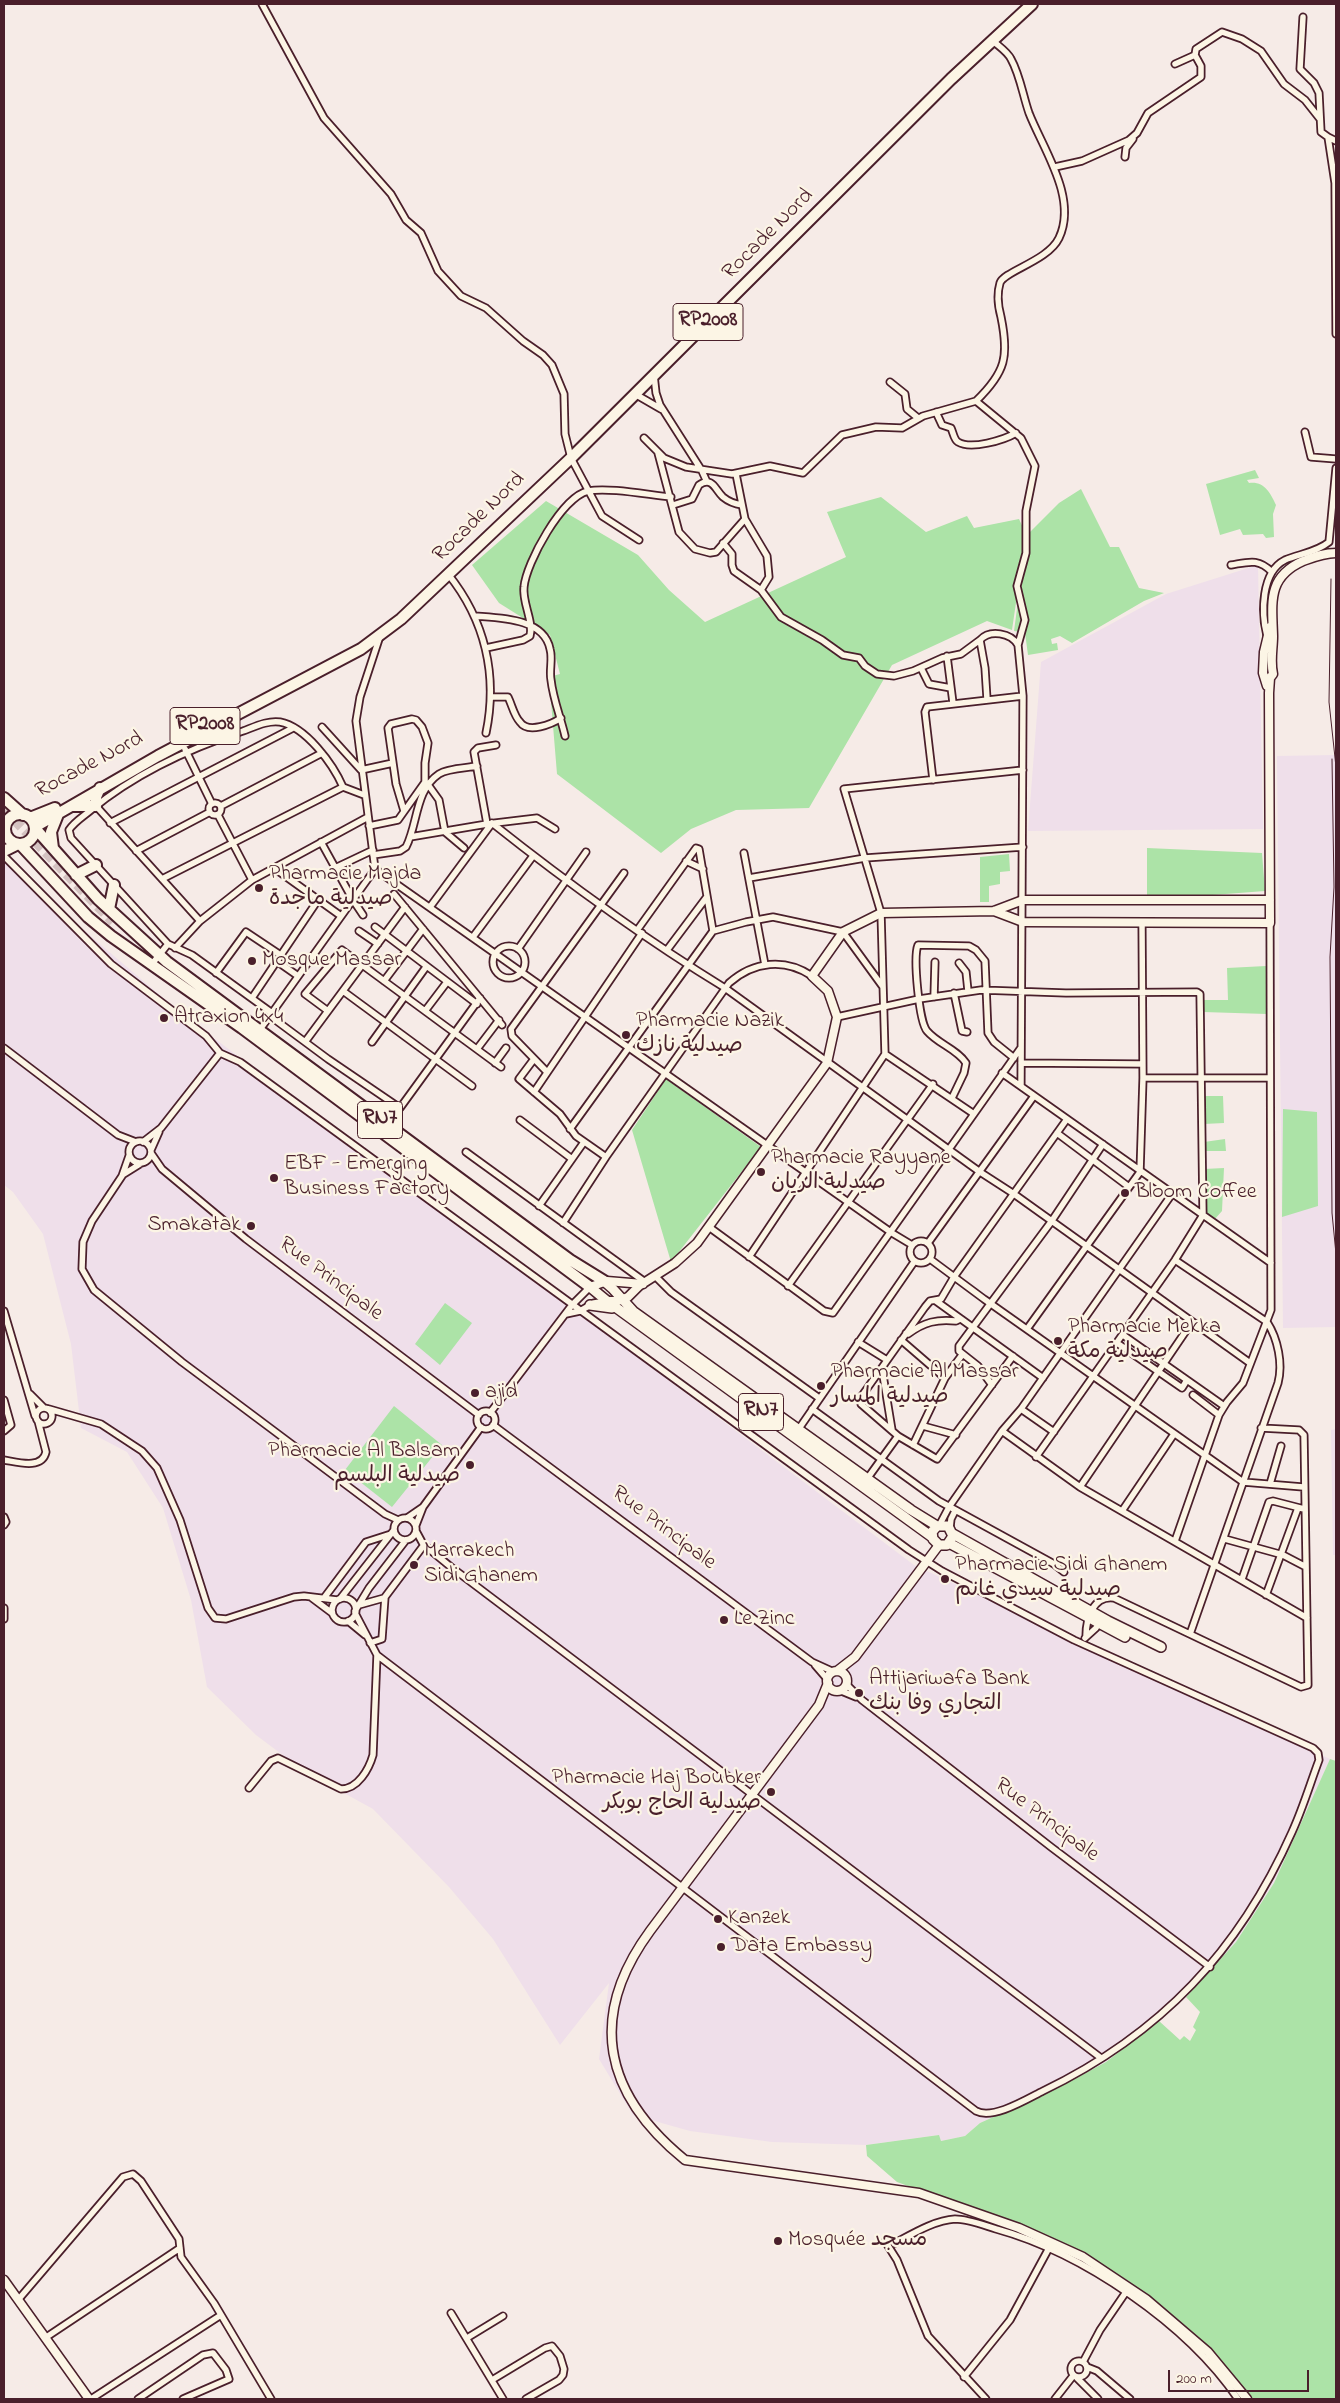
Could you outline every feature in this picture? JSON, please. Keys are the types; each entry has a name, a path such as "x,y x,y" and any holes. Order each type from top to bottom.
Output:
{"highway":[{"name":"Rocade Nord","path":"31,822 63,810 100,788 184,747 354,653 380,636 412,610 571,458 992,40 1032,4"},
{"name":"Rocade Nord","path":"31,822 192,733 380,636"},
{"path":"54,851 51,832 63,810 86,804 96,806 96,797 100,788"},
{"path":"4,798 31,822 54,851 109,909 159,956"},
{"path":"31,822 10,818 5,831 11,841 19,844 95,924 123,946 152,964"},
{"path":"4,851 31,840 31,822"},
{"path":"76,875 96,865"},
{"path":"109,909 114,885"},
{"name":"RN7","path":"590,1286 257,1034 159,956 111,924 152,964 257,1034 570,1260 604,1281"}],"main road":[{"name":"RN7","path":"604,1281 616,1291 634,1312 867,1479 939,1525 952,1531 1100,1621 1159,1649"},
{"name":"RN7","path":"590,1286 619,1310 932,1537 939,1545"},
{"path":"590,1305 619,1310"},
{"path":"932,1537 933,1529 939,1525"},
{"path":"939,1545 949,1543 952,1531"},
{"name":"RN7","path":"949,1543 1090,1615"}],"street":[{"path":"262,4 324,118 391,194 406,220 421,232 438,271 461,296 486,308 523,341 543,355 552,365 564,394 565,434 571,458 605,519 639,540"},
{"path":"1302,17 1300,69 1317,87 1321,132 1336,141"},
{"path":"1125,157 1126,148 1148,113 1201,77 1201,66 1195,55 1196,49 1222,32 1242,39 1261,51 1284,84 1305,100 1320,119"},
{"path":"644,438 658,453 678,465 702,471 736,474 765,466 803,473 842,436 876,427 902,428 918,418 976,401 992,385 1006,354 1006,342 998,303 1002,279 1046,255 1059,238 1063,227 1063,201 1055,167 1037,132 1011,59 992,40"},
{"path":"1175,64 1195,55"},
{"path":"1055,167 1082,161 1112,149 1134,135"},
{"path":"1328,137 1335,184 1336,334"},
{"path":"654,374 656,394 663,410 707,482"},
{"path":"890,382 905,394 907,409 918,418"},
{"path":"635,394 663,410"},
{"path":"976,401 1016,433 1026,445 1034,466 1026,511 1026,553 1017,586 1025,620 1018,645 1023,696 1021,1085"},
{"path":"936,412 942,425 952,430 955,440 959,443 983,444 1016,433"},
{"path":"1305,432 1311,457 1336,459"},
{"path":"658,453 671,497 678,530 693,548 712,553 745,520"},
{"path":"1271,651 1264,619 1266,586 1272,572 1284,561 1329,542 1336,468"},
{"path":"736,474 745,520 767,556 769,577 761,590"},
{"path":"673,506 692,499 699,485 707,482 714,484 725,499 742,505"},
{"path":"486,648 527,638 531,632 523,594 526,576 543,540 575,498 588,491 671,497"},
{"path":"723,543 732,554 734,571 761,590 786,621 822,640 843,655 859,658 877,674 894,676 921,668 947,656 961,654 988,634 1008,635 1018,645"},
{"path":"1268,674 1271,651 1273,592 1282,574 1292,566 1312,558 1335,553"},
{"path":"1231,565 1251,562 1262,563 1272,572"},
{"path":"448,574 475,616 486,648 491,698 486,733"},
{"path":"475,616 505,619 530,626 541,632 549,644 551,681 565,736"},
{"path":"1175,1541 1219,1414 1240,1387 1272,1310 1269,1078 1269,693 1264,644 1272,624"},
{"path":"257,1034 375,869 356,730 356,712 380,636"},
{"path":"980,640 985,668 987,699"},
{"path":"947,656 953,703"},
{"path":"921,668 929,684 951,688"},
{"path":"933,780 925,709 927,706 1023,696"},
{"path":"491,698 508,697 519,722 524,726 542,726 561,718"},
{"path":"369,826 398,820 426,780 425,763 428,743 425,732 416,720 412,719 389,725 397,790 404,811"},
{"path":"343,787 335,771 322,753 282,722 269,723 184,747 96,806 72,826 68,833 168,944 192,955 252,998 305,1042 400,1108 478,1001"},
{"path":"322,727 361,770"},
{"path":"110,823 292,728"},
{"path":"496,745 476,749 474,752 490,824 687,964 725,988 908,1120 950,1148 980,1172 1014,1194 1250,1363"},
{"path":"184,747 212,804 210,812"},
{"path":"212,804 220,806 322,753"},
{"path":"361,770 394,763"},
{"path":"335,868 373,853 402,850 410,837 420,799 429,786 442,773 477,766"},
{"path":"749,1257 885,1054 881,912 844,789 1022,770"},
{"path":"429,786 439,800 445,832 464,848"},
{"path":"162,879 343,787 364,794"},
{"path":"96,806 200,921"},
{"path":"218,815 221,810 220,806"},
{"path":"210,812 212,815 218,815"},
{"path":"136,851 210,812"},
{"path":"218,815 252,880"},
{"path":"175,948 200,921 252,880 368,817"},
{"path":"410,837 537,818 555,829"},
{"path":"430,907 490,824"},
{"path":"321,842 363,915"},
{"path":"749,878 865,858 1023,847"},
{"path":"534,1092 585,1017 694,848 698,848 703,869 712,931"},
{"path":"518,949 586,852"},
{"path":"744,853 765,965"},
{"path":"4,856 106,960 206,1036 220,1053 237,1060 927,1562 1082,1644 1313,1748 1318,1753 1319,1760 1303,1806 1280,1858 1244,1923 1210,1967 1156,2019 1101,2058 1062,2082 1021,2102 993,2113 979,2112 377,1656 351,1601 294,1597 226,1619 215,1618 208,1608 180,1520 157,1468 127,1440 101,1424 46,1408 38,1410 37,1419"},
{"path":"473,938 533,856"},
{"path":"686,861 703,869"},
{"path":"274,868 341,916"},
{"path":"375,869 892,1233 912,1245"},
{"path":"548,1072 512,1036 510,1031 624,873"},
{"path":"394,894 478,1001 500,1023 477,1049"},
{"path":"667,950 706,898"},
{"path":"252,998 318,900"},
{"path":"812,976 843,932 881,912 994,911 1023,900 1270,900"},
{"path":"305,1042 405,907"},
{"path":"994,911 1023,922 1270,924"},
{"path":"570,1129 712,931 757,919 785,918 843,932 883,987"},
{"path":"1027,1329 1140,1172 1143,1078 1142,924"},
{"path":"375,927 426,967 478,1001"},
{"path":"384,981 423,929"},
{"path":"359,930 378,944"},
{"path":"216,973 246,932 282,956"},
{"path":"152,964 168,944"},
{"path":"952,1098 964,1073 966,1063 927,1031 923,1023 916,981 916,947 920,944 959,944 976,950 985,961 988,1033 994,1042 1014,1058"},
{"path":"518,949 506,947 496,954 494,965 500,975 511,978 522,972"},
{"path":"518,949 524,960 522,972"},
{"path":"328,1011 305,994 342,950 501,1067"},
{"path":"278,962 298,976"},
{"path":"934,962 934,997"},
{"path":"959,963 966,972 968,991"},
{"path":"563,1223 606,1157 725,988 745,971 765,965 785,964 804,970 828,991 837,1017 828,1063 709,1228 692,1248 622,1300 590,1305 580,1311 566,1314"},
{"path":"372,1042 426,967"},
{"path":"425,1011 447,982"},
{"path":"837,1017 919,999 981,990 1143,994 1197,992 1200,994 1203,1215 1175,1260 1036,1457"},
{"path":"343,991 472,1086"},
{"path":"954,993 962,1031 967,1032"},
{"path":"4,1048 118,1135 140,1142 151,1151"},
{"path":"495,1062 506,1048"},
{"path":"709,1228 824,1311 834,1313 1020,1049"},
{"path":"122,1176 149,1159 161,1128 220,1053"},
{"path":"885,1054 933,1084 974,1114"},
{"path":"534,1059 519,1079 560,1114 570,1129 584,1142 606,1157"},
{"path":"1021,1062 1142,1064"},
{"path":"1002,1073 1271,1263"},
{"path":"1143,1078 1269,1078"},
{"path":"788,1286 933,1084"},
{"path":"928,1243 1034,1096"},
{"path":"1013,1356 937,1459 898,1436 867,1410 861,1401 861,1397 928,1303 941,1299 954,1277 1067,1119"},
{"path":"520,1120 572,1159"},
{"path":"161,1128 140,1142 131,1145 122,1176 92,1221 82,1242 82,1268 94,1290 182,1362 385,1514 398,1520 407,1518 423,1507"},
{"path":"1058,1133 1128,1187"},
{"path":"118,1135 133,1162 142,1163"},
{"path":"539,1206 584,1142"},
{"path":"992,1385 978,1366 962,1355 958,1348 1051,1222 1103,1144"},
{"name":"Rue Principale","path":"151,1151 162,1169 246,1239 479,1415"},
{"path":"466,1152 644,1283"},
{"name":"Rue Principale","path":"142,1163 162,1169"},
{"path":"939,1525 952,1509 1002,1431 1021,1409 1172,1194"},
{"path":"918,1241 928,1243 932,1249 930,1259 923,1263 914,1262 910,1256 912,1245 918,1241"},
{"path":"930,1259 990,1304 1243,1482 1303,1487"},
{"path":"1175,1260 1267,1322 1278,1351 1280,1370 1278,1383 1190,1634"},
{"path":"798,1430 914,1262"},
{"path":"655,1276 671,1292 820,1398"},
{"path":"490,1412 572,1305 590,1286 604,1281 644,1283"},
{"path":"936,1300 1043,1378"},
{"path":"4,1311 45,1445"},
{"path":"906,1333 908,1334 925,1323 942,1320 956,1321 960,1319"},
{"path":"1080,1487 1192,1322"},
{"path":"1123,1335 1224,1406"},
{"path":"901,1340 945,1378"},
{"path":"858,1342 887,1360"},
{"path":"1117,1343 1219,1414"},
{"path":"913,1445 945,1378 962,1355"},
{"path":"882,1369 892,1430"},
{"path":"1182,1388 1187,1380"},
{"path":"4,1460 36,1464 45,1457 45,1445 52,1414 34,1399 27,1388"},
{"path":"1193,1395 1199,1388"},
{"path":"4,1400 10,1425 4,1430"},
{"path":"812,1409 952,1509 1054,1564 1064,1572"},
{"path":"1021,1409 1054,1432"},
{"path":"484,1412 490,1412 494,1417 493,1425 488,1428 481,1427 477,1422 479,1415 484,1412"},
{"path":"37,1419 43,1424 65,1416 78,1416"},
{"name":"Rue Principale","path":"493,1425 812,1662"},
{"path":"923,1426 956,1435"},
{"path":"348,1621 369,1588 408,1540 416,1528 423,1507 481,1427"},
{"path":"1082,1644 1086,1636 1090,1615 1101,1600 1114,1598 1304,1687 1309,1683 1306,1567 1301,1509 1303,1487 1302,1432 1261,1428"},
{"path":"1002,1431 1080,1487 1307,1618"},
{"path":"1122,1511 1174,1434"},
{"path":"867,1479 898,1436"},
{"path":"1270,1484 1281,1446"},
{"path":"1242,1579 1269,1502 1273,1501 1301,1509"},
{"path":"952,1509 950,1519 952,1531"},
{"path":"1266,1595 1301,1509"},
{"path":"385,1514 398,1538 424,1544 752,1795 1101,2058"},
{"path":"4,1518 6,1522 4,1525"},
{"path":"407,1518 416,1528 424,1544"},
{"path":"332,1613 332,1607 393,1530 398,1520"},
{"path":"324,1598 366,1542 393,1530"},
{"path":"1224,1539 1282,1555 1306,1567"},
{"path":"356,1610 384,1598 424,1544"},
{"path":"939,1545 855,1657 846,1681 819,1705 635,1951 619,1986 613,2011 612,2042 620,2077 636,2107 664,2142 685,2160 910,2191 945,2201 993,2221 1019,2228 1083,2257 1146,2299 1208,2352 1246,2399"},
{"path":"310,1597 332,1613 339,1621 348,1621 366,1636"},
{"path":"370,1643 382,1638 384,1598"},
{"path":"4,1608 4,1618"},
{"path":"1086,1636 1100,1621"},
{"path":"249,1788 271,1761 278,1758 341,1789 354,1785 368,1769 373,1755 377,1656"},
{"path":"819,1705 828,1681 835,1671 855,1657"},
{"path":"812,1662 844,1674 846,1681 862,1700"},
{"path":"812,1662 828,1681 831,1688 862,1700"},
{"name":"Rue Principale","path":"862,1700 1050,1847 1210,1967"},
{"path":"18,2300 127,2174 133,2174 141,2181 179,2239 181,2257 221,2315 271,2399"},
{"path":"895,2243 932,2226 958,2220 1023,2236 1049,2248 1126,2292 1197,2349 1238,2399"},
{"path":"885,2241 896,2260 928,2336 986,2399"},
{"path":"45,2338 180,2248"},
{"path":"964,2377 1010,2320 1049,2248"},
{"path":"4,2280 90,2399 221,2315"},
{"path":"1055,2399 1075,2376 1085,2375 1085,2365 1100,2330 1126,2292"},
{"path":"451,2313 503,2399"},
{"path":"467,2338 503,2316"},
{"path":"492,2380 545,2348 552,2346 560,2356 564,2369 563,2375 559,2380 526,2399"},
{"path":"138,2399 204,2355 214,2353 229,2374 229,2379 183,2399"},
{"path":"1098,2399 1075,2376 1070,2368 1072,2364 1079,2361 1097,2371 1130,2399"}],"shaded area":[{"path":"1258,565 1263,829 1028,831 1041,662 1166,594"},
{"path":"1336,755 1336,1327 1283,1328 1277,756"},
{"path":"5,863 182,1014 914,1565 1330,1759 1274,1883 1236,1942 1213,1969 1186,1997 1106,2062 1058,2088 980,2123 965,2136 941,2141 938,2135 866,2145 772,2142 690,2131 633,2115 599,2059 609,1983 560,2045 493,1939 449,1887 373,1809 304,1771 256,1735 207,1687 191,1600 163,1508 127,1452 81,1428 71,1344 43,1234 13,1192 4,1185"},
{"path":"1336,1429 1336,1555 1333,1555 1331,1430"}],"green space":[{"path":"1255,470 1259,478 1247,480 1249,483 1259,484 1266,488 1276,505 1273,514 1274,537 1266,538 1263,534 1243,535 1240,529 1220,535 1206,484"},
{"path":"1081,489 1110,547 1119,547 1139,588 1164,593 1144,601 1072,643 1060,636 1051,639 1052,644 1057,643 1058,650 1028,655 1025,633 1014,631 1027,535 1059,503"},
{"path":"881,497 926,532 967,516 974,528 1019,519 1026,534 1012,630 987,621 892,665 809,808 736,810 691,829 661,853 557,774 549,677 560,674 550,635 499,603 472,565 546,501 638,555 669,590 705,622 846,557 827,512"},
{"path":"1147,848 1262,853 1265,891 1147,900"},
{"path":"1009,854 1010,871 1000,872 1000,884 989,886 989,902 980,902 980,857"},
{"path":"1266,966 1267,1014 1203,1012 1203,1000 1228,1000 1227,968"},
{"path":"666,1079 761,1147 671,1262 632,1130"},
{"path":"1203,1096 1223,1096 1224,1123 1204,1124"},
{"path":"1283,1109 1317,1112 1318,1206 1282,1217"},
{"path":"1225,1139 1226,1151 1206,1151 1204,1142"},
{"path":"1224,1168 1222,1211 1214,1220 1205,1214 1204,1169"},
{"path":"445,1303 472,1323 440,1365 415,1344"},
{"path":"394,1406 442,1445 392,1507 345,1470"},
{"path":"1330,1759 1336,1761 1336,2399 1252,2399 1222,2362 1188,2328 1127,2280 1088,2257 1046,2236 897,2182 867,2156 866,2145 939,2135 941,2141 965,2136 980,2123 1058,2088 1106,2062 1159,2021 1180,2040 1184,2036 1190,2041 1196,2030 1193,2027 1200,2012 1186,1997 1236,1942 1274,1883"}],"tunnel":[{"path":"4,809 113,922"}],"railway":[{"path":"1331,579 1329,702 1336,767"},
{"path":"1332,759 1334,887 1330,957 1332,1213 1336,1254"}],"place":[{"name":"Pharmacie Majda صيدلية ماجدة","path":"259,888"},
{"name":"Mosque Massar","path":"252,961"},
{"name":"Atraxion 4x4","path":"164,1018"},
{"name":"Pharmacie Nazik صيدلية نازك","path":"626,1035"},
{"name":"Pharmacie Rayyane صيدلية الريان","path":"761,1172"},
{"name":"EBF - Emerging Business Factory","path":"274,1178"},
{"name":"Bloom Coffee","path":"1125,1193"},
{"name":"Smakatak","path":"251,1226"},
{"name":"Pharmacie Mekka صيدلية مكة","path":"1058,1341"},
{"name":"Pharmacie Al Massar صيدلية المسار","path":"821,1386"},
{"name":"ajid","path":"475,1393"},
{"name":"Pharmacie Al Balsam صيدلية البلسم","path":"470,1465"},
{"name":"Marrakech Sidi Ghanem","path":"414,1565"},
{"name":"Pharmacie Sidi Ghanem صيدلية سيدي غانم","path":"945,1579"},
{"name":"Le Zinc","path":"724,1620"},
{"name":"Attijariwafa Bank التجاري وفا بنك","path":"859,1693"},
{"name":"Pharmacie Haj Boubker صيدلية الحاج بوبكر","path":"771,1792"},
{"name":"Kanzek","path":"718,1919"},
{"name":"Data Embassy","path":"721,1947"},
{"name":"Mosquée مسجد","path":"778,2241"}]}
